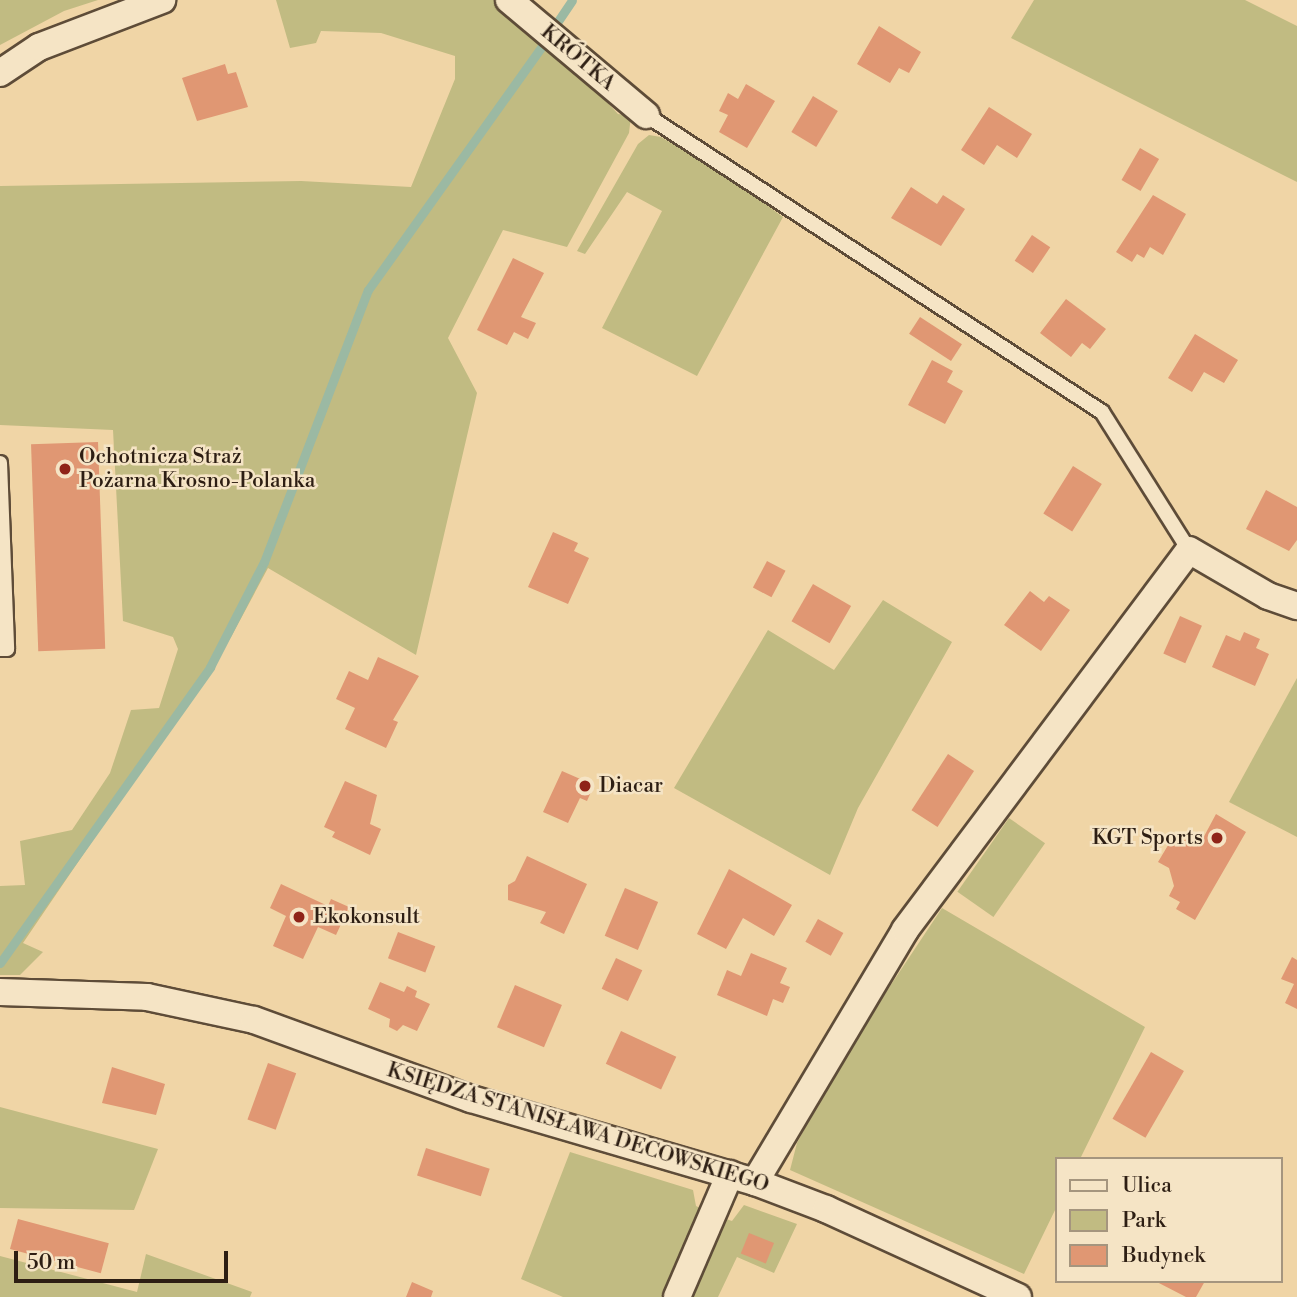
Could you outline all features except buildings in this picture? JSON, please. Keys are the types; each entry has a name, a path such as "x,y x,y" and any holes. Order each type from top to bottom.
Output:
{"street":[{"path":"0,73 40,47 162,0"},
{"name":"KRÓTKA","path":"509,0 646,116"},
{"path":"677,1297 742,1178 905,930 1189,550 1268,596 1297,606"},
{"name":"KSIĘDZA STANISŁAWA DECOWSKIEGO","path":"0,992 134,996 195,1004 254,1020 471,1099 742,1178 826,1209 1018,1297"}],"lane":[{"path":"646,116 1102,412 1189,550"},
{"path":"0,463 7,649 0,649"}],"green space":[{"path":"0,0 98,0 64,11 0,45"},
{"path":"276,0 500,0 573,65 618,114 631,116 629,133 567,247 503,230 448,338 477,393 416,655 268,568 231,637 23,943 43,952 20,975 0,975 0,886 25,885 20,841 72,830 110,773 131,710 159,708 178,649 173,637 123,621 113,430 0,425 0,186 301,181 411,187 455,79 455,56 381,33 321,31 316,43 290,48"},
{"path":"1034,0 1245,0 1297,26 1297,182 1011,38"},
{"path":"649,135 661,137 730,178 783,217 697,376 602,328 662,211 627,192 585,254 577,251 638,144"},
{"path":"883,600 952,642 858,808 830,875 674,788 768,630 834,670"},
{"path":"1297,678 1297,837 1229,802"},
{"path":"1009,818 1045,843 993,917 957,892"},
{"path":"942,908 1145,1027 1081,1157 1056,1157 1056,1208 1024,1274 790,1170 797,1143 813,1113 811,1105"},
{"path":"0,1107 158,1149 134,1210 0,1208"},
{"path":"570,1152 693,1190 696,1206 702,1209 664,1297 563,1297 521,1279"},
{"path":"744,1205 797,1224 774,1273 737,1257 718,1297 687,1297 726,1219 732,1221"},
{"path":"146,1254 252,1292 250,1297 0,1297 0,1256 137,1292"}],"waterway":[{"path":"554,27 572,0"},
{"path":"0,963 210,667 264,562 368,290 544,43"}],"place":[{"name":"Ochotnicza Straż Pożarna Krosno-Polanka","path":"65,469"},
{"name":"Diacar","path":"585,786"},
{"name":"KGT Sports","path":"1217,838"},
{"name":"Ekokonsult","path":"299,917"}]}
